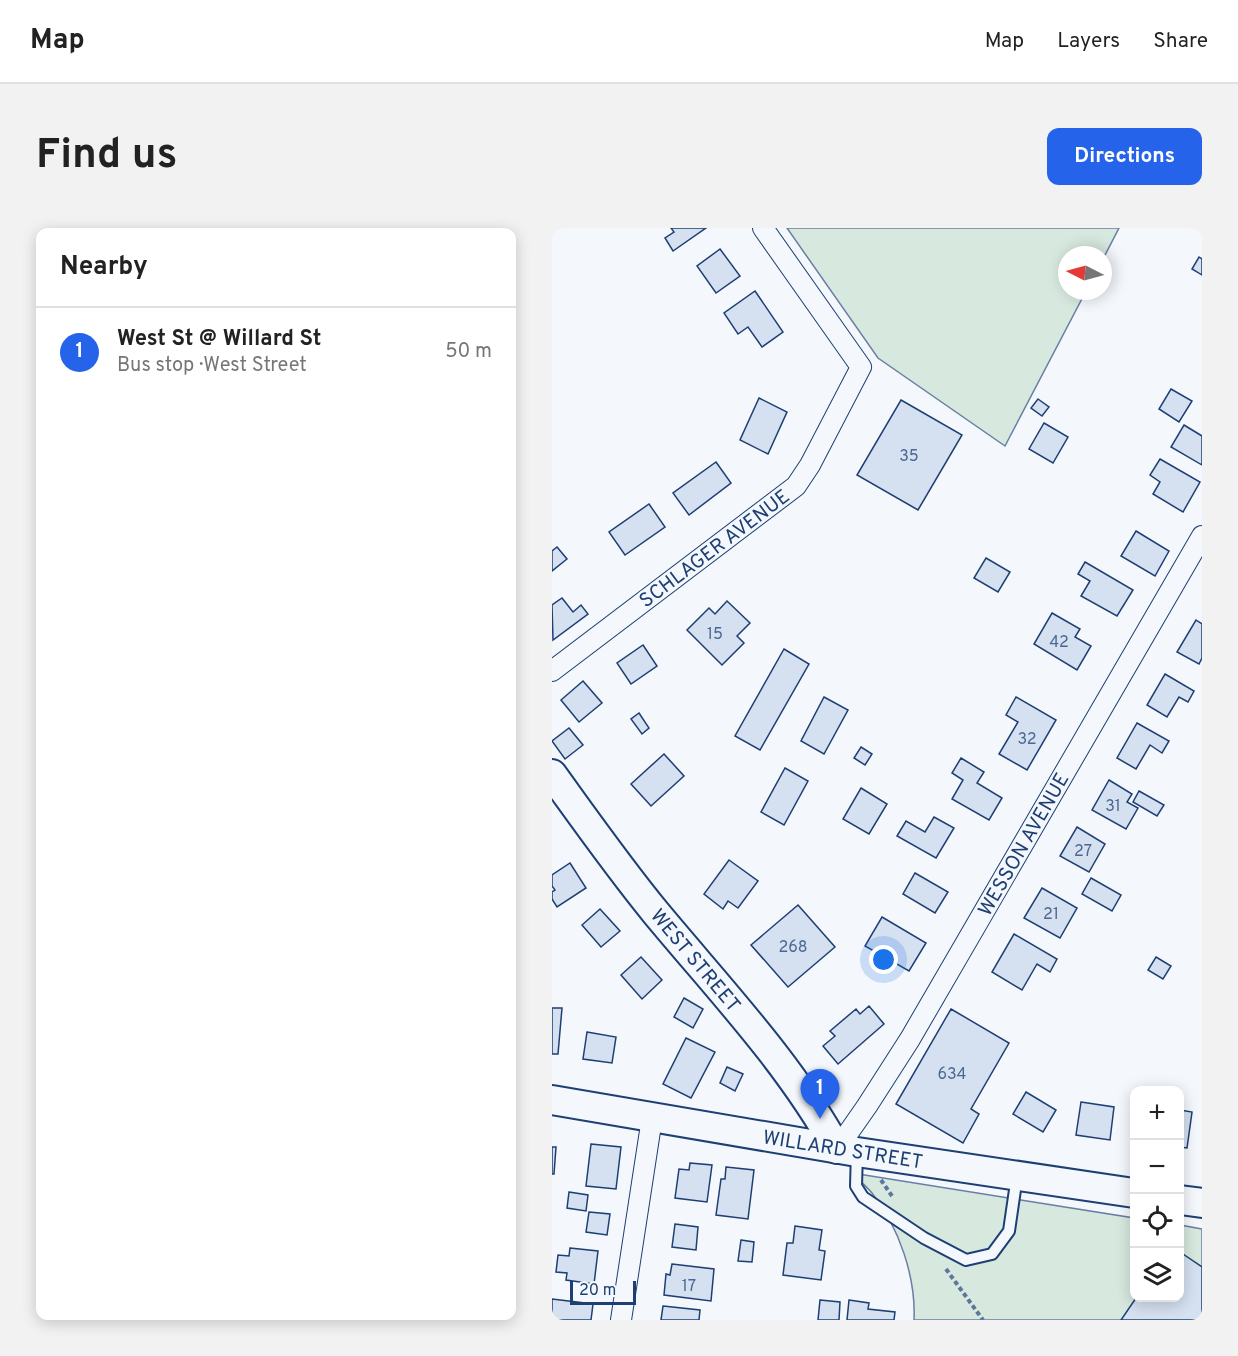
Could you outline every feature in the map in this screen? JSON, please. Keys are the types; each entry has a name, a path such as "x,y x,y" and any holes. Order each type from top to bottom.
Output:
{"main road":[{"name":"WEST STREET","path":"552,774 635,887 783,1064 847,1150"},
{"name":"WILLARD STREET","path":"552,1100 847,1150 1130,1192"},
{"path":"1184,1201 1202,1203"}],"street":[{"name":"SCHLAGER AVENUE","path":"552,671 796,486 810,465 861,367 763,228"},
{"name":"WESSON AVENUE","path":"847,1150 863,1112 900,1056 1202,536"},
{"path":"621,1320 652,1118"}],"lane":[{"path":"847,1150 856,1186 863,1197 924,1238 966,1260 992,1254 1009,1231 1017,1176"}],"shaded area":[{"path":"787,228 1119,228 1110,246 1058,246 1058,300 1081,300 1005,446 878,358"},
{"path":"852,1173 1130,1217 1130,1302 1184,1302 1184,1226 1202,1229 1202,1320 914,1320 912,1287 904,1253 882,1206"}],"building":[{"path":"671,228 706,228 673,251 665,238 674,232"},
{"path":"720,249 740,276 716,293 697,266"},
{"path":"1199,257 1202,259 1202,275 1192,269"},
{"path":"755,291 783,332 762,347 748,327 738,334 724,313"},
{"path":"1171,389 1192,401 1179,422 1159,409"},
{"path":"759,398 787,412 768,454 740,440"},
{"path":"1038,399 1049,407 1042,416 1031,408"},
{"path":"901,400 962,435 918,510 857,475"},
{"path":"1044,423 1068,437 1053,463 1029,449"},
{"path":"1184,425 1202,436 1202,465 1171,447"},
{"path":"1160,459 1200,482 1183,512 1153,494 1160,482 1150,475"},
{"path":"716,462 731,483 689,515 673,493"},
{"path":"649,504 665,527 625,555 609,532"},
{"path":"1136,531 1169,551 1155,576 1121,556"},
{"path":"557,547 567,559 552,571 552,551"},
{"path":"986,558 1010,572 998,592 974,578"},
{"path":"1085,562 1133,590 1117,616 1081,596 1090,581 1078,574"},
{"path":"562,598 573,612 581,605 588,614 553,640 552,605"},
{"path":"727,601 750,623 737,636 744,643 722,665 687,630 709,608 715,614"},
{"path":"1052,613 1080,629 1075,637 1091,646 1077,670 1034,644"},
{"path":"1196,620 1202,624 1202,658 1199,664 1177,652"},
{"path":"643,645 657,666 631,684 617,663"},
{"path":"784,649 809,664 760,750 735,736"},
{"path":"1165,674 1194,691 1188,702 1179,697 1167,717 1147,705"},
{"path":"583,681 602,703 579,722 561,700"},
{"path":"824,697 848,710 824,754 801,741"},
{"path":"1016,697 1056,720 1027,770 999,754 1018,722 1006,715"},
{"path":"639,713 649,728 642,734 631,719"},
{"path":"1137,723 1169,741 1162,753 1150,745 1136,769 1117,758"},
{"path":"569,728 583,745 565,759 552,741"},
{"path":"861,747 872,754 865,765 854,758"},
{"path":"664,754 684,776 651,806 631,784"},
{"path":"961,758 984,772 977,783 1002,798 989,820 952,799 963,780 952,773"},
{"path":"785,768 808,781 784,825 761,812"},
{"path":"1109,780 1132,794 1127,802 1138,808 1126,829 1092,810"},
{"path":"861,788 887,804 869,834 843,819"},
{"path":"1139,791 1164,805 1157,816 1133,802"},
{"path":"934,817 954,828 936,858 897,836 906,821 925,832"},
{"path":"1077,827 1105,844 1089,872 1060,856"},
{"path":"729,860 758,881 738,908 728,901 723,909 704,894"},
{"path":"570,863 586,888 557,907 552,899 552,892 555,890 552,886 552,875"},
{"path":"915,873 948,892 935,913 903,894"},
{"path":"1091,878 1121,895 1112,911 1082,894"},
{"path":"1042,888 1077,908 1060,938 1024,918"},
{"path":"798,905 835,947 788,987 751,945"},
{"path":"600,909 620,931 601,947 582,925"},
{"path":"882,917 926,943 909,971 865,946"},
{"path":"1014,934 1057,959 1050,972 1037,964 1022,990 992,972"},
{"path":"641,957 662,980 642,999 621,975"},
{"path":"1156,957 1171,966 1163,979 1148,970"},
{"path":"684,998 703,1009 693,1028 674,1017"},
{"path":"869,1006 884,1024 838,1064 823,1046 835,1036 830,1031 856,1009 860,1014"},
{"path":"552,1008 562,1008 558,1054 552,1054"},
{"path":"951,1009 1009,1043 971,1109 979,1114 963,1143 896,1104"},
{"path":"587,1032 616,1037 612,1063 583,1059"},
{"path":"686,1038 715,1052 691,1098 663,1084"},
{"path":"727,1067 743,1074 735,1091 720,1083"},
{"path":"1026,1092 1056,1110 1043,1132 1013,1114"},
{"path":"1081,1102 1114,1107 1110,1140 1076,1135"},
{"path":"1184,1111 1192,1112 1187,1148 1184,1148"},
{"path":"591,1144 621,1147 616,1189 586,1186"},
{"path":"552,1147 556,1147 554,1174 552,1174"},
{"path":"690,1163 712,1165 707,1202 675,1198 679,1169 689,1170"},
{"path":"726,1167 754,1170 748,1219 716,1215 721,1179 725,1179"},
{"path":"569,1192 588,1195 586,1211 567,1208"},
{"path":"589,1212 610,1214 607,1235 586,1232"},
{"path":"675,1224 698,1227 696,1250 672,1247"},
{"path":"795,1226 822,1230 819,1250 825,1251 821,1280 783,1275 787,1243 793,1243"},
{"path":"741,1240 754,1242 752,1262 738,1261"},
{"path":"570,1248 598,1251 594,1284 566,1280 567,1273 556,1272 558,1255 569,1256"},
{"path":"1184,1255 1202,1267 1202,1320 1121,1320 1133,1302 1184,1302"},
{"path":"672,1264 714,1269 711,1301 664,1295 666,1274 670,1275"},
{"path":"552,1299 593,1304 591,1320 552,1320"},
{"path":"820,1300 840,1302 839,1320 818,1320"},
{"path":"849,1300 869,1303 868,1309 895,1312 894,1320 847,1320"},
{"path":"663,1306 700,1310 699,1320 661,1320"}],"place":[{"name":"West St @ Willard St","path":"820,1119"}]}
